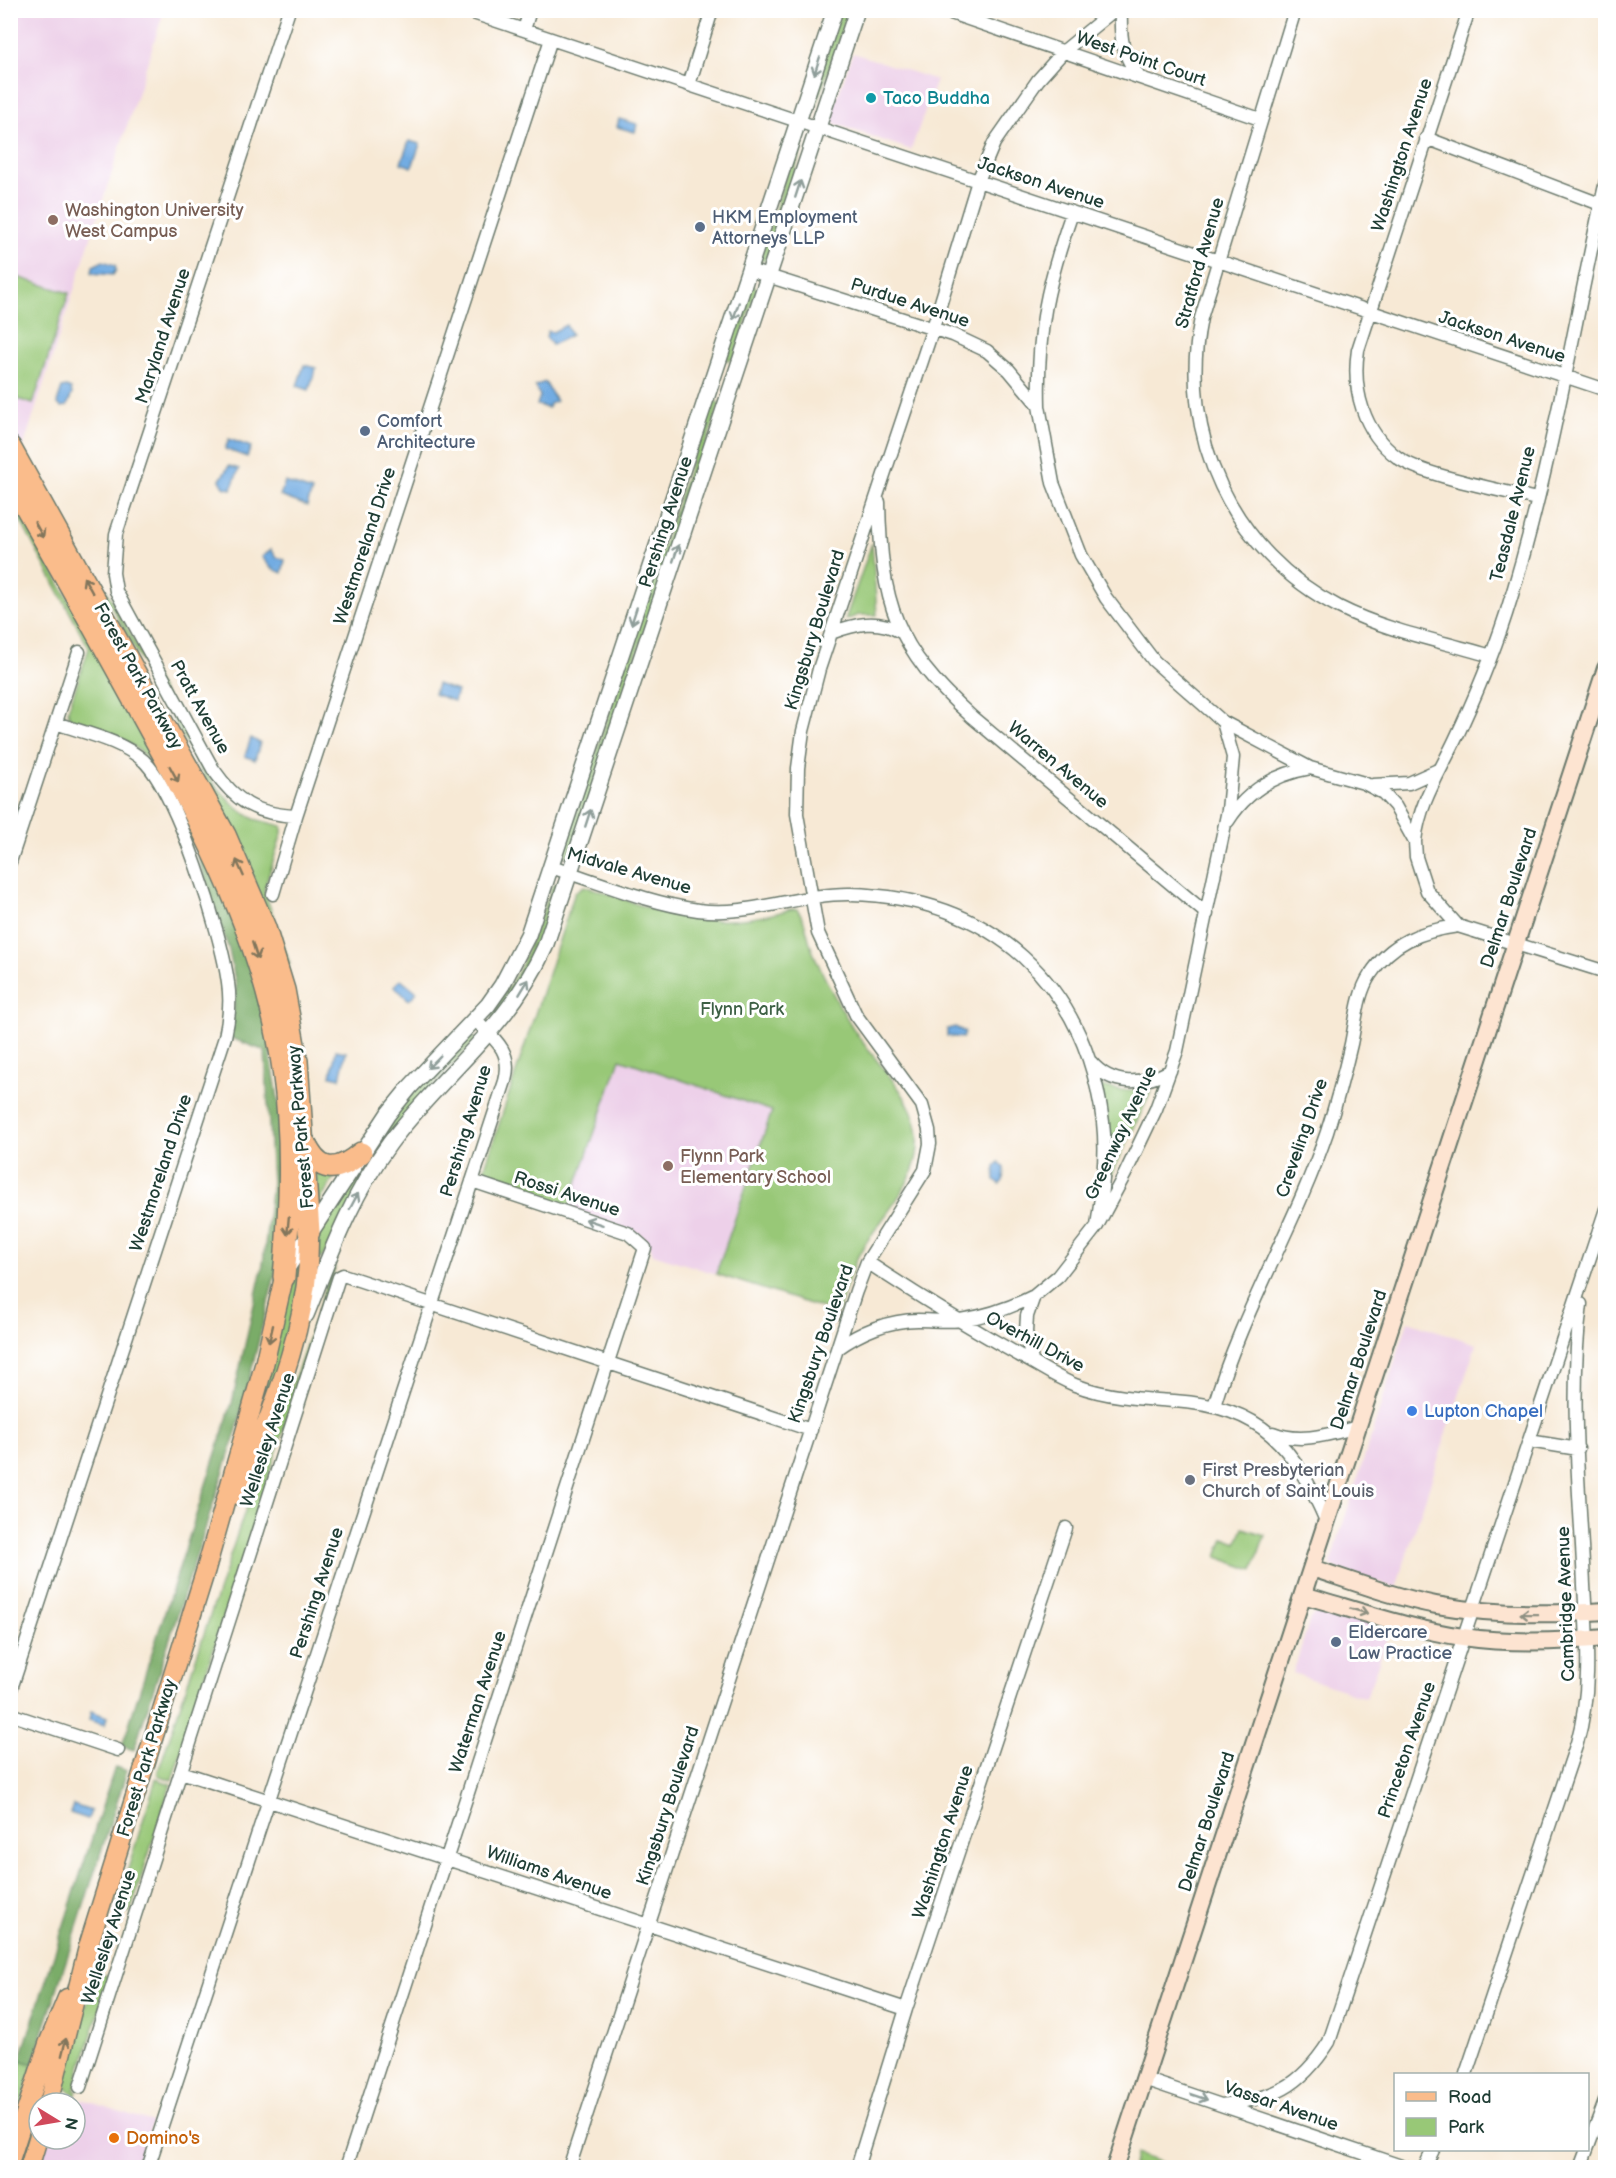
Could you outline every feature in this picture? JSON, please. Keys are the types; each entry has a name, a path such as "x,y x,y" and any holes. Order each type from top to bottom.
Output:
{"highway":[{"name":"Forest Park Parkway","path":"10,447 201,790 250,891 275,959 289,1013 297,1060 305,1143 309,1232"},
{"name":"Forest Park Parkway","path":"10,479 210,839 253,945 275,1026 288,1109 290,1199 284,1277"},
{"path":"305,1143 314,1159 326,1167 342,1167 361,1153"}],"main road":[{"name":"Delmar Boulevard","path":"1115,2168 1605,668"},
{"name":"Forest Park Parkway","path":"206,1569 250,1462 299,1332 307,1289 309,1232"},
{"name":"Forest Park Parkway","path":"52,2091 88,1947 206,1569 264,1365 284,1277"},
{"path":"1312,1568 1398,1595 1473,1611 1535,1614 1605,1611"},
{"path":"1303,1595 1424,1630 1465,1638 1535,1641 1597,1639"},
{"name":"Forest Park Parkway","path":"10,2160 48,2044 88,1947"},
{"path":"29,2168 34,2151"}],"street":[{"name":"Maryland Avenue","path":"113,573 116,534 289,10"},
{"name":"Jackson Avenue","path":"464,10 1605,390"},
{"path":"524,30 530,10"},
{"path":"689,85 712,10"},
{"name":"Pershing Avenue","path":"284,1277 309,1232 361,1153 410,1086 476,1021 502,985 516,960 551,867 835,10"},
{"name":"Pershing Avenue","path":"299,1332 344,1219 370,1173 420,1107 513,1006 534,970 570,873 857,10"},
{"name":"West Point Court","path":"942,10 1260,119"},
{"name":"Kingsbury Boulevard","path":"569,2168 867,1262 918,1184 928,1158 929,1130 922,1105 856,1015 818,933 797,814 798,768 803,731 831,633 933,328 978,182 994,143 1014,111 1064,51 1114,10"},
{"path":"1121,10 1122,47 1125,57 1138,77"},
{"name":"Stratford Avenue","path":"1295,10 1260,119 1195,347 1195,401 1203,442 1216,481 1264,552 1315,594 1373,621 1491,656"},
{"name":"Washington Avenue","path":"1468,10 1369,312 1358,350 1356,388 1369,425 1397,457 1418,467 1536,500"},
{"name":"Westmoreland Drive","path":"273,894 296,816 551,39"},
{"path":"1426,138 1600,204"},
{"name":"Teasdale Avenue","path":"1415,842 1419,814 1491,656 1506,614 1565,376 1605,181"},
{"path":"1038,406 1038,363 1044,304 1072,213"},
{"name":"Purdue Avenue","path":"749,270 968,340 987,351 1009,370 1038,406 1053,483 1081,555 1106,598 1154,661 1223,722 1310,768 1371,785 1383,793 1395,806 1415,842 1416,857 1427,891 1458,926"},
{"name":"Warren Avenue","path":"878,492 880,543 885,582 901,632 943,691 1207,914"},
{"name":"Pratt Avenue","path":"113,573 116,591 213,769 227,789 256,810 273,815 296,816"},
{"path":"831,633 863,623 886,625 901,632"},
{"path":"10,862 79,652"},
{"name":"Greenway Avenue","path":"837,1349 863,1333 897,1322 957,1320 1009,1309 1034,1296 1058,1276 1097,1226 1125,1174 1170,1071 1190,998 1225,825 1233,757 1223,722"},
{"name":"Westmoreland Drive","path":"10,1692 223,1044 230,1002 228,981 205,894 189,849 157,777 143,760 122,747 56,723"},
{"name":"Greenway Avenue","path":"1225,825 1233,813 1259,787 1277,777 1310,768"},
{"name":"Purdue Avenue","path":"1371,785 1409,783 1440,769"},
{"name":"Midvale Avenue","path":"551,867 656,901 698,910 737,912 810,897 848,894 911,901 971,920 1021,953 1043,978 1070,1016 1091,1061 1103,1123 1104,1163 1097,1226"},
{"path":"1458,926 1605,972"},
{"name":"Creveling Drive","path":"1214,1406 1242,1325 1291,1224 1327,1132 1346,1066 1361,993 1383,958 1400,943 1434,929 1458,926"},
{"name":"Pershing Avenue","path":"148,2168 271,1800 508,1071 505,1052 476,1021"},
{"name":"Midvale Avenue","path":"1091,1061 1106,1076 1125,1082 1146,1081 1170,1071"},
{"name":"Rossi Avenue","path":"472,1181 628,1233 645,1248"},
{"name":"Princeton Avenue","path":"1222,2105 1261,2099 1285,2088 1302,2076 1329,2042 1465,1638 1605,1209"},
{"name":"Waterman Avenue","path":"346,2168 645,1248"},
{"name":"Cambridge Avenue","path":"1466,2073 1582,1726 1597,1639 1586,1612 1578,1449 1576,1347 1582,1293 1590,1258"},
{"name":"Overhill Drive","path":"867,1262 957,1320 1048,1373 1078,1386 1101,1392 1214,1406 1238,1413 1281,1437 1311,1438 1358,1427"},
{"name":"Wellesley Avenue","path":"80,2087 339,1277 343,1275 811,1430"},
{"path":"1032,1362 1026,1332 1027,1316 1034,1296"},
{"name":"Overhill Drive","path":"1269,1432 1300,1470 1327,1523"},
{"path":"1529,1441 1578,1449"},
{"name":"Washington Avenue","path":"857,2168 906,2009 1066,1528"},
{"path":"10,1714 118,1750"},
{"name":"Williams Avenue","path":"181,1772 906,2009"},
{"name":"Vassar Avenue","path":"1144,2079 1407,2168"},
{"path":"1589,2143 1605,2099"},
{"path":"1424,2168 1432,2151"},
{"path":"1580,2168 1586,2151"}],"shaded area":[{"name":"Washington University West Campus","path":"10,11 164,11 22,451 10,430"},
{"path":"853,53 936,80 911,150 833,123 831,115"},
{"name":"Flynn Park Elementary School","path":"620,1059 773,1112 716,1274 653,1254 649,1243 640,1234 568,1209"},
{"path":"1408,1321 1476,1344 1396,1588 1332,1567 1331,1561"},
{"path":"1325,1609 1391,1627 1366,1698 1293,1673 1309,1622 1314,1615"},
{"path":"87,2101 152,2122 138,2167 37,2168 42,2151 87,2151"}],"green space":[{"path":"841,11 848,11 817,104 812,107 809,106"},
{"path":"796,142 803,145 766,260 762,261 760,259"},
{"path":"11,275 69,293 33,404 11,397"},
{"path":"750,285 757,288 734,358 728,361 726,358"},
{"path":"711,400 720,403 569,857 566,857 564,852"},
{"path":"10,493 197,833 191,837 164,780 145,756 119,738 70,721 68,710 89,648 11,503"},
{"path":"872,543 877,615 859,615 845,620"},
{"path":"107,591 213,783 238,809 254,819 282,826 282,833 264,890 290,964 283,964 239,841 104,593"},
{"path":"197,833 260,988 283,1129 277,1267 236,1433 134,1750 122,1746 232,1403 263,1264 272,1182 265,1051 231,1038 236,985 229,950 191,837"},
{"path":"559,884 535,958 494,1020 491,1013 520,969 553,885"},
{"name":"Flynn Park","path":"584,886 681,917 736,919 791,909 797,909 800,914 813,952 830,989 858,1036 900,1091 913,1115 918,1135 913,1170 895,1203 862,1249 851,1273 838,1313 716,1274 772,1111 620,1059 568,1209 484,1181 482,1176 575,892"},
{"path":"471,1037 477,1038 415,1105 319,1259 318,1230 369,1152 407,1100"},
{"path":"1101,1086 1151,1092 1107,1185"},
{"path":"316,1171 334,1177 319,1203 317,1202"},
{"path":"302,1256 296,1319 246,1457 296,1266"},
{"path":"332,1267 335,1268 172,1780 157,1775 249,1499 301,1361"},
{"path":"1243,1528 1265,1535 1253,1570 1217,1557 1224,1538 1237,1543"},
{"path":"115,1767 127,1771 33,2064 20,2060"},
{"path":"156,1779 171,1784 130,1913 123,1911 124,1906 117,1904"},
{"path":"95,1975 110,1977 74,2090 77,2091 70,2091 64,2084 64,2079"},
{"path":"20,2060 33,2064 11,2138 11,2090"},
{"path":"1136,2154 1174,2167 1132,2167"}],"water":[{"path":"619,119 637,124 635,132 617,127"},
{"path":"409,141 420,144 412,167 401,163"},
{"path":"103,261 115,265 116,270 113,275 92,273 93,266"},
{"path":"566,325 571,335 552,345 546,337 548,331 553,332"},
{"path":"304,365 316,368 309,390 297,386"},
{"path":"545,382 556,401 548,408 537,405 540,396 535,386"},
{"path":"62,388 71,389 72,394 67,406 61,407 57,403"},
{"path":"229,439 251,447 247,457 225,449"},
{"path":"229,466 239,469 231,489 224,487 220,480"},
{"path":"285,482 312,491 307,506 280,496"},
{"path":"271,549 276,557 285,560 282,573 271,568 262,557"},
{"path":"437,684 457,691 454,701 434,694"},
{"path":"251,738 260,743 255,760 245,756"},
{"path":"401,979 417,992 409,1000 394,986"},
{"path":"955,1027 965,1032 963,1038 947,1036 947,1029"},
{"path":"336,1050 346,1052 340,1078 331,1076"},
{"path":"999,1162 1004,1167 1003,1181 1000,1184 995,1180 995,1166"},
{"path":"91,1711 107,1717 105,1725 89,1720"},
{"path":"73,1805 91,1811 88,1819 70,1813"}],"place":[{"name":"Taco Buddha","path":"871,98"},
{"name":"Washington University West Campus","path":"53,220"},
{"name":"HKM Employment Attorneys LLP","path":"700,227"},
{"name":"Comfort Architecture","path":"365,431"},
{"name":"Flynn Park Elementary School","path":"668,1166"},
{"name":"Lupton Chapel","path":"1412,1411"},
{"name":"First Presbyterian Church of Saint Louis","path":"1190,1480"},
{"name":"Eldercare Law Practice","path":"1336,1642"},
{"name":"Domino's","path":"114,2138"}]}
